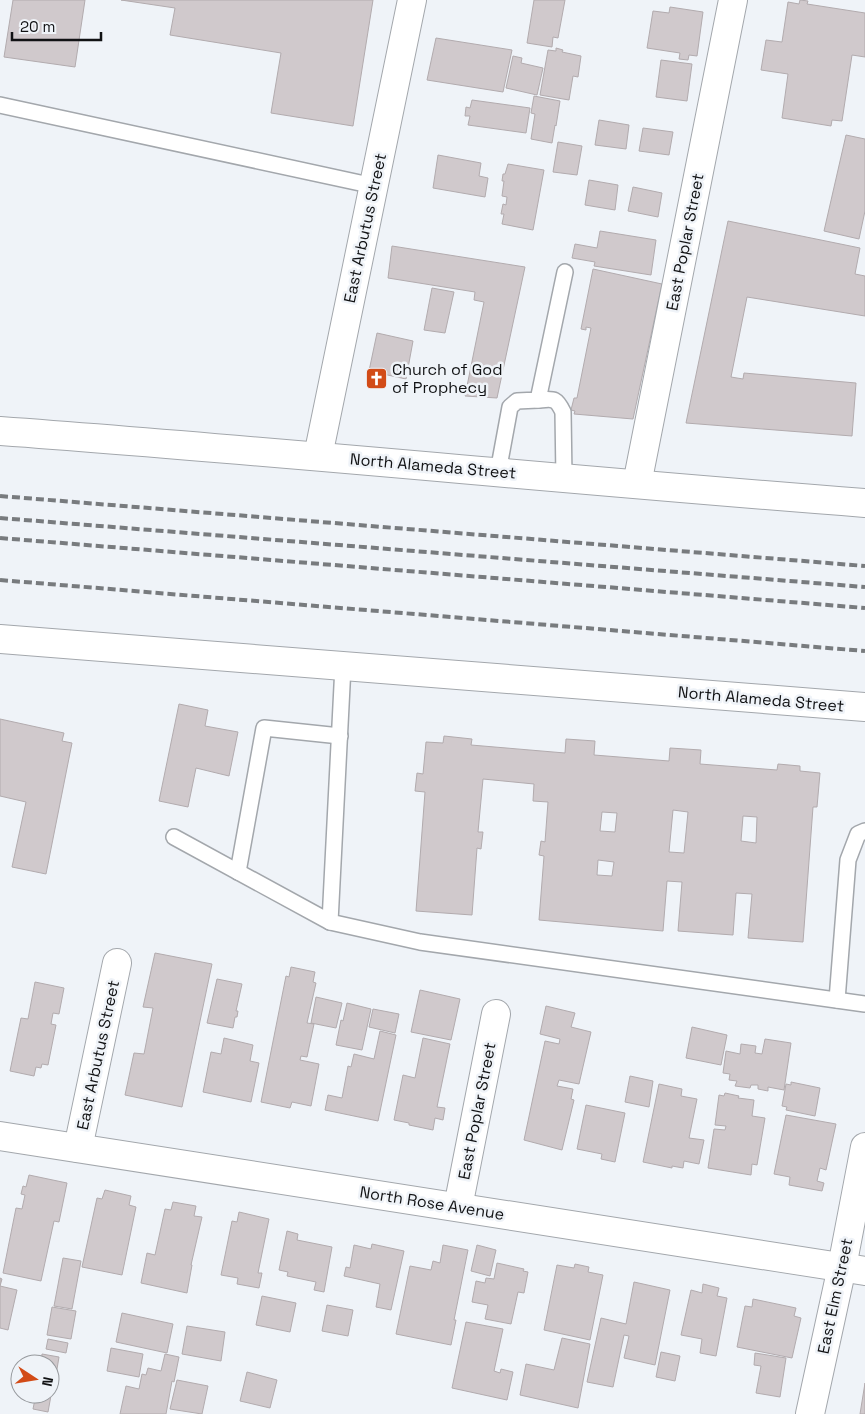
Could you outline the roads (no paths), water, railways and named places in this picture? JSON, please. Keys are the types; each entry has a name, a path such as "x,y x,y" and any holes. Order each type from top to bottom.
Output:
{"street":[{"name":"East Arbutus Street","path":"318,456 412,0"},
{"name":"East Poplar Street","path":"637,484 733,0"},
{"name":"North Alameda Street","path":"0,431 865,502"},
{"name":"North Alameda Street","path":"0,639 865,708"},
{"name":"East Arbutus Street","path":"78,1148 117,963"},
{"name":"East Poplar Street","path":"458,1207 496,1014"},
{"name":"North Rose Avenue","path":"0,1136 854,1269"},
{"name":"East Elm Street","path":"810,1414 854,1269 865,1148"}],"lane":[{"path":"0,105 374,186"},
{"path":"538,400 565,272"},
{"path":"498,472 510,407 516,400 554,399 559,403 563,412 564,478"},
{"path":"330,922 343,666"},
{"path":"238,872 264,728 340,736"},
{"path":"837,1000 848,860 858,834 865,831"},
{"path":"174,837 330,922 420,942 865,1004"}],"railway":[{"path":"0,496 865,566"},
{"path":"0,518 865,587"},
{"path":"0,538 865,608"},
{"path":"0,580 865,651"}],"place":[{"name":"Church of God of Prophecy","path":"376,378"}]}
